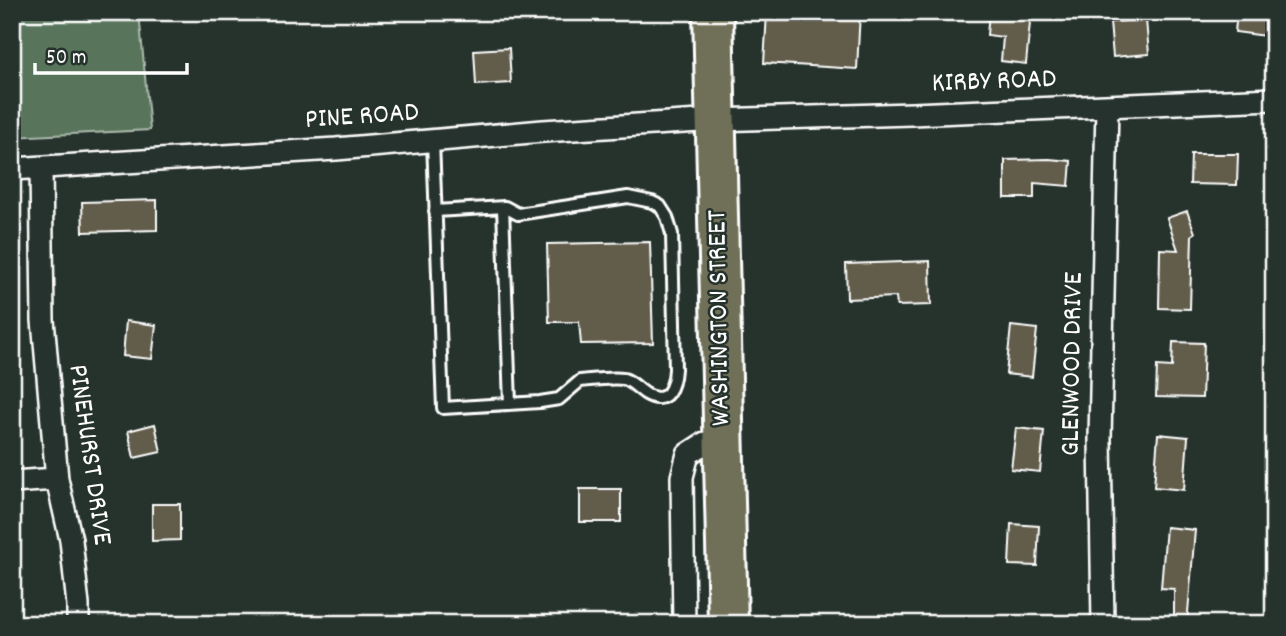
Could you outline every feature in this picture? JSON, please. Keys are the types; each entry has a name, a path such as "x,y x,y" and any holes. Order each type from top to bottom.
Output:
{"highway":[{"name":"WASHINGTON STREET","path":"713,12 729,624"}],"street":[{"name":"KIRBY ROAD","path":"716,120 1274,99"},
{"name":"GLENWOOD DRIVE","path":"1103,624 1100,439 1107,106"},
{"name":"PINE ROAD","path":"12,169 716,120"},
{"name":"PINEHURST DRIVE","path":"41,168 43,320 57,479 71,540 78,624"},
{"path":"684,624 682,477 688,454 705,443 724,443"},
{"path":"12,482 57,479"}],"lane":[{"path":"433,141 435,211 443,408 559,399 580,381 625,379 649,396 658,397 671,391 676,369 672,234 667,217 660,206 628,197 518,214 503,208 435,211"},
{"path":"503,208 510,404"}],"green space":[{"path":"12,12 139,12 150,130 12,137"}],"building":[{"path":"803,12 860,12 857,69 764,63 767,13 802,16"},
{"path":"989,12 1031,12 1026,64 1001,61 1003,37 987,35"},
{"path":"1237,12 1274,12 1274,37 1235,32"},
{"path":"1146,20 1149,54 1113,57 1110,22"},
{"path":"509,48 511,83 476,85 474,50"},
{"path":"1191,154 1238,154 1237,185 1190,184"},
{"path":"1005,160 1071,161 1069,186 1034,183 1034,198 1005,198"},
{"path":"157,200 157,230 83,232 82,202"},
{"path":"1187,211 1195,233 1192,235 1190,309 1159,308 1160,249 1178,250 1167,218"},
{"path":"650,242 653,343 581,344 579,322 549,322 547,244"},
{"path":"930,261 931,305 897,306 896,297 847,299 846,264"},
{"path":"126,321 156,325 152,359 123,356"},
{"path":"1011,326 1037,329 1032,377 1006,374"},
{"path":"1173,342 1204,343 1202,398 1156,397 1157,366 1172,367"},
{"path":"155,424 161,452 134,458 128,431"},
{"path":"1016,428 1044,431 1040,472 1011,469"},
{"path":"1158,434 1188,437 1184,490 1154,487"},
{"path":"580,489 621,489 621,522 580,522"},
{"path":"152,504 180,504 180,540 152,541"},
{"path":"1011,524 1039,526 1037,566 1009,565"},
{"path":"1166,527 1195,530 1187,624 1174,624 1174,589 1161,588"}]}
